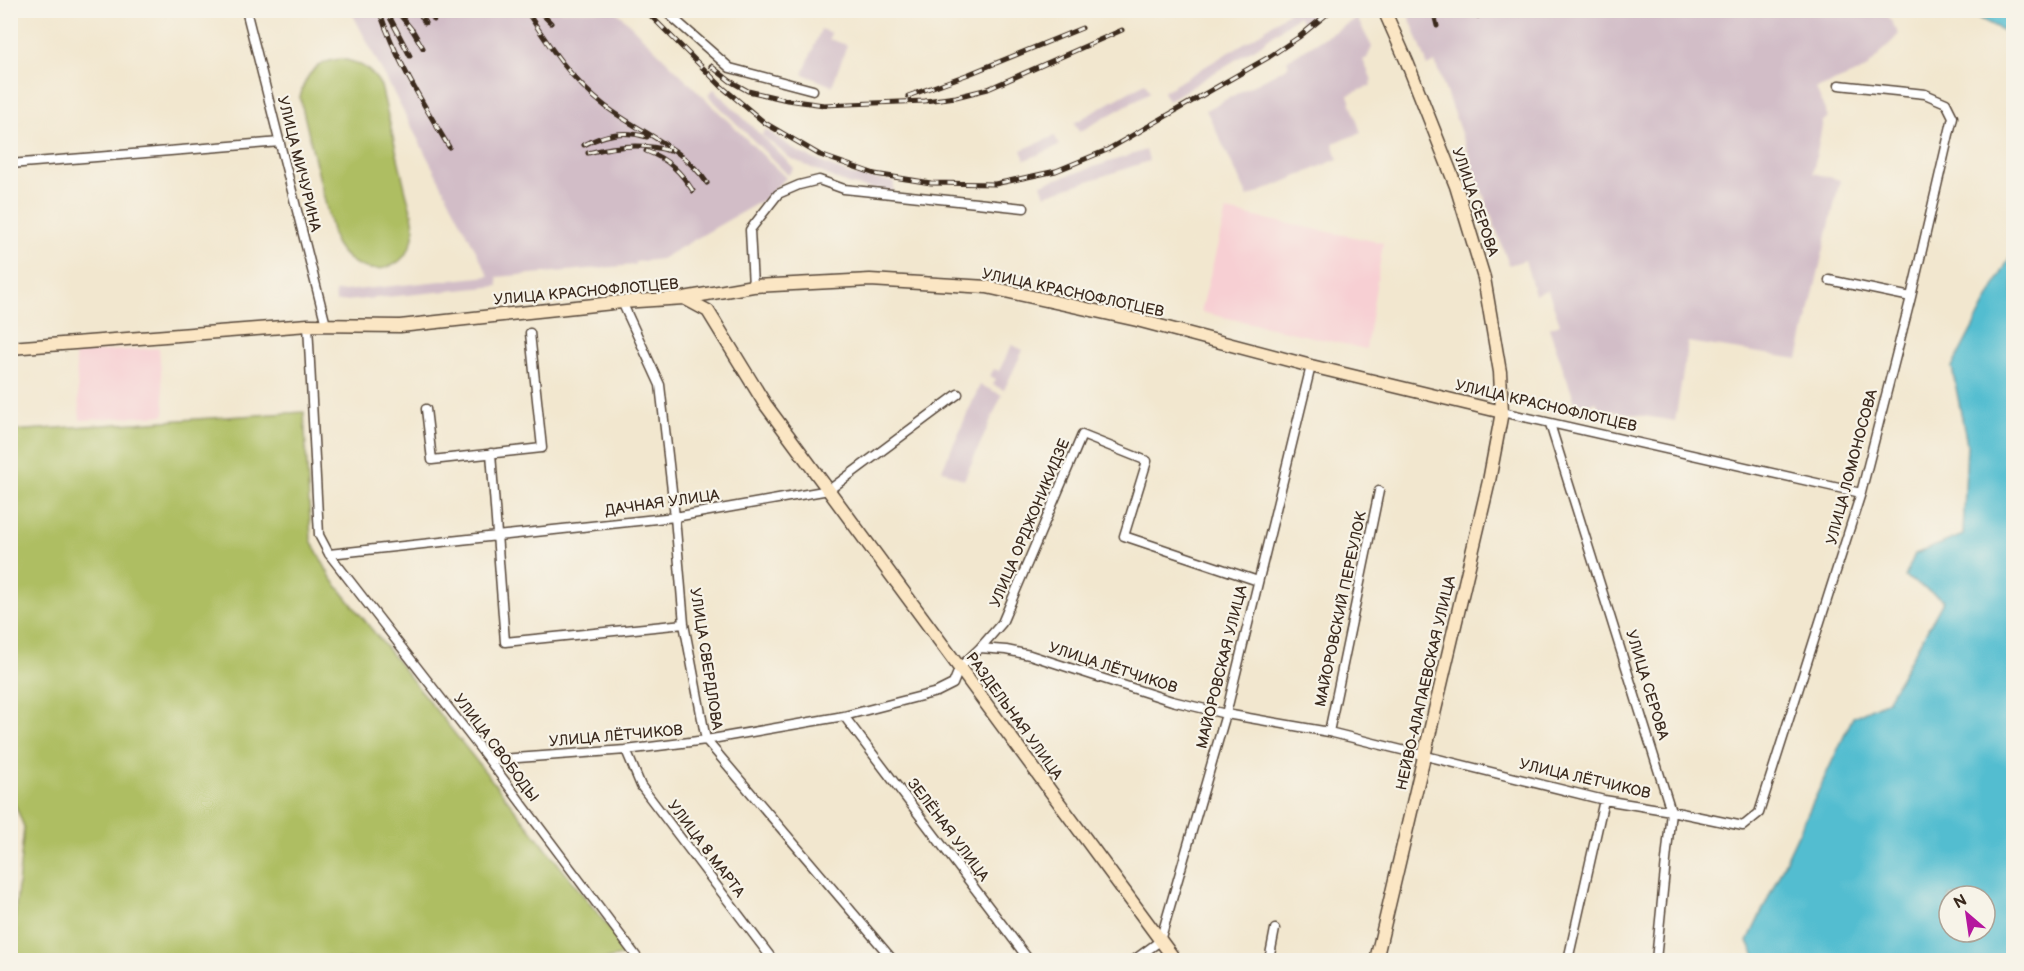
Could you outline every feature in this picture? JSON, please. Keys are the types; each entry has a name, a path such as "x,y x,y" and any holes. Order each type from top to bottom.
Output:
{"street":[{"name":"УЛИЦА МИЧУРИНА","path":"246,10 326,325"},
{"path":"664,10 730,68 813,90"},
{"name":"УЛИЦА СЕРОВА","path":"1384,10 1456,186 1484,278 1500,372 1502,411"},
{"name":"УЛИЦА ЛОМОНОСОВА","path":"1743,826 1759,813 1861,493 1911,297 1953,117 1946,103 1925,94 1839,85"},
{"path":"10,164 280,142"},
{"path":"753,286 750,231 778,194 799,185 819,180 844,189 1024,208"},
{"name":"УЛИЦА КРАСНОФЛОТЦЕВ","path":"10,348 308,325 400,326 622,302 684,298 753,286 870,280 987,287 1137,320 1311,366 1550,424 1861,493"},
{"path":"1829,280 1911,297"},
{"name":"РАЗДЕЛЬНАЯ УЛИЦА","path":"684,298 708,311 765,404 1175,960"},
{"name":"УЛИЦА СВЕРДЛОВА","path":"622,302 660,385 684,624 706,741 892,960"},
{"path":"308,325 319,535 329,554"},
{"path":"426,409 432,460 542,447 530,333"},
{"name":"МАЙОРОВСКАЯ УЛИЦА","path":"1160,941 1226,714 1311,366"},
{"path":"829,490 958,394"},
{"name":"НЕЙВО-АЛАПАЕВСКАЯ УЛИЦА","path":"1376,960 1489,481 1502,411"},
{"name":"УЛИЦА СЕРОВА","path":"1550,424 1671,811 1656,960"},
{"name":"УЛИЦА ОРДЖОНИКИДЗЕ","path":"980,648 1002,623 1082,435 1147,461 1124,537 1258,580"},
{"path":"490,453 505,642 684,624"},
{"name":"ДАЧНАЯ УЛИЦА","path":"329,554 675,517 829,490"},
{"name":"МАЙОРОВСКИЙ ПЕРЕУЛОК","path":"1329,732 1379,491"},
{"name":"УЛИЦА СВОБОДЫ","path":"329,554 489,760 639,960"},
{"name":"УЛИЦА ЛЁТЧИКОВ","path":"489,760 626,750 706,741 844,717 937,692 953,684 960,667 980,648 1030,655 1172,701 1226,714 1329,732 1604,800 1743,826"},
{"name":"ЗЕЛЁНАЯ УЛИЦА","path":"844,717 1029,960"},
{"name":"УЛИЦА 8 МАРТА","path":"626,750 641,786 773,960"},
{"path":"1568,960 1604,800"},
{"path":"1269,960 1275,929"},
{"path":"1134,960 1160,941"}],"shaded area":[{"path":"351,11 616,11 786,178 763,200 661,259 635,262 635,265 497,277 498,286 336,302 335,292 489,276"},
{"path":"1290,11 1308,11 1313,16 1303,23 1298,16 1260,45 1168,101 1163,92 1256,36"},
{"path":"1407,11 1885,11 1899,34 1866,69 1816,89 1828,118 1823,121 1813,173 1840,180 1798,359 1688,342 1675,421 1600,409 1596,402 1577,408 1549,328 1560,324 1548,290 1535,294 1525,260 1509,265 1435,62 1428,66"},
{"path":"1357,18 1372,47 1367,58 1363,60 1372,80 1370,86 1348,95 1361,133 1333,143 1338,159 1248,197 1206,110 1289,66 1287,60"},
{"path":"821,29 831,33 829,39 847,45 832,86 803,74"},
{"path":"1145,83 1150,92 1079,132 1074,123"},
{"path":"714,89 794,168 788,175 708,95"},
{"path":"765,129 798,152 848,174 894,182 893,193 847,184 790,158 762,135"},
{"path":"1055,136 1059,146 1025,160 1021,150"},
{"path":"1146,150 1149,161 1045,195 1041,184"},
{"path":"1226,211 1383,243 1366,349 1201,312"},
{"path":"1012,345 1023,350 1004,390 993,385 996,379 990,376 994,369 999,371"},
{"path":"159,348 165,415 80,420 75,353"},
{"path":"980,385 1002,395 964,480 942,470"}],"green space":[{"path":"342,59 365,68 381,86 412,214 414,229 411,244 399,261 387,268 372,269 359,266 343,254 335,243 300,98 309,75 319,65"},
{"path":"304,412 311,540 331,578 630,954 603,960 32,960 11,955 24,827 11,794 11,431"}],"water":[{"path":"1966,11 2013,11 2013,36"},
{"path":"2013,251 2013,960 1757,960 1748,941 1853,717 1887,701 1944,600 1905,577 1915,554 1963,535 1967,444 1952,367"}],"railway":[{"path":"379,10 401,63 449,147"},
{"path":"386,10 410,56"},
{"path":"396,10 423,48"},
{"path":"418,10 425,23"},
{"path":"429,10 434,20"},
{"path":"526,10 561,62 593,96 686,159 707,183"},
{"path":"538,10 551,23"},
{"path":"645,10 722,87 765,123 820,155 875,174 931,183 995,184 1056,171 1107,150 1269,57 1299,37 1332,10"},
{"path":"1433,10 1437,26"},
{"path":"1477,10 1478,16"},
{"path":"908,96 1082,28"},
{"path":"711,66 748,91 787,100 824,105 925,101 956,97 988,89 1122,30"},
{"path":"584,145 615,134 647,137"},
{"path":"588,153 629,146 670,151"},
{"path":"646,151 673,167 693,191"}]}
